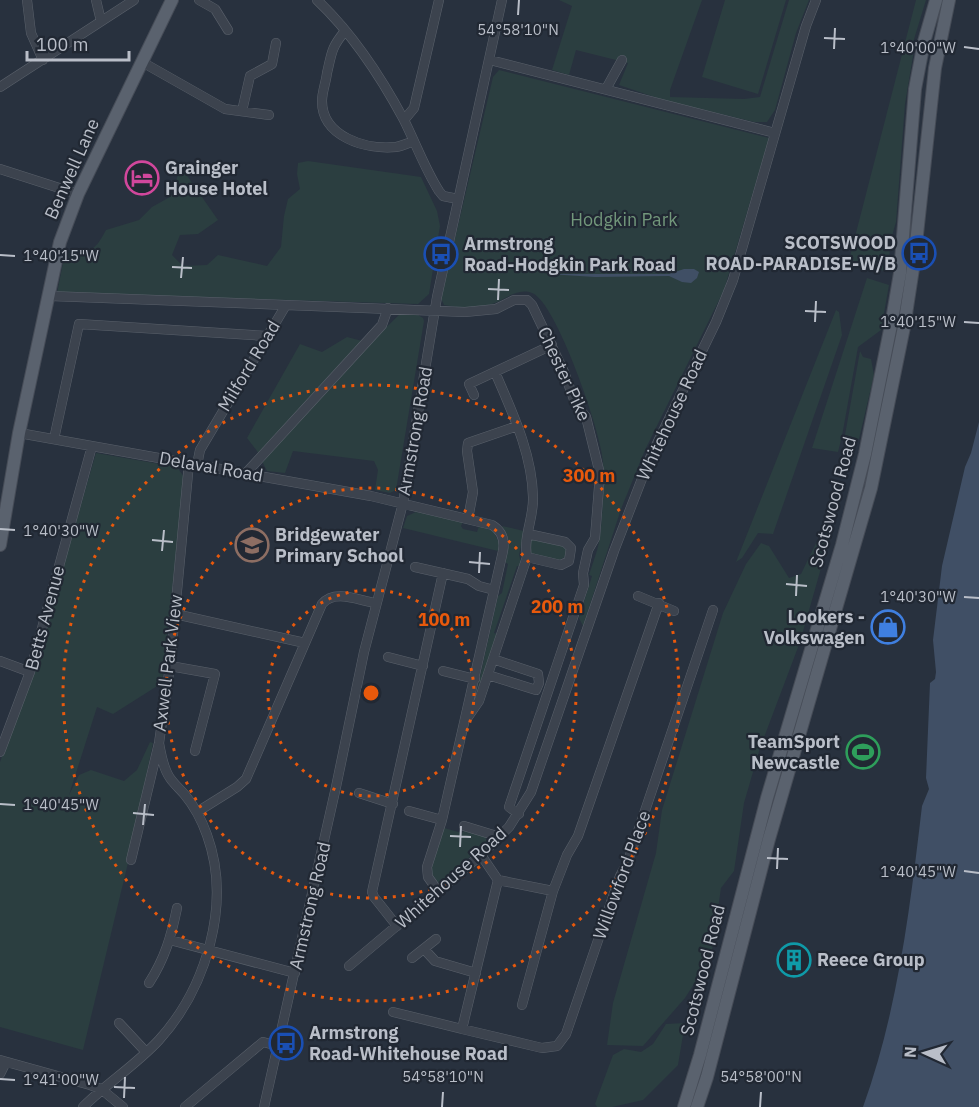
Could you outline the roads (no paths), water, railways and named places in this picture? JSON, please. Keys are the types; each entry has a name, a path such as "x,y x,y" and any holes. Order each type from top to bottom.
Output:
{"main road":[{"name":"Scotswood Road","path":"684,1107 700,1055 767,798 842,545 870,434 900,273 915,89 924,42 936,0"},
{"name":"Scotswood Road","path":"697,1107 769,839 871,488 904,327 914,262 935,68 949,0"},
{"name":"Benwell Lane","path":"0,545 19,433 60,242 78,194 142,62 167,2"}],"street":[{"path":"27,0 26,8 31,33 43,60"},
{"path":"96,0 101,21"},
{"path":"0,87 134,0"},
{"path":"199,0 215,9 228,30"},
{"path":"317,0 364,55 404,120 439,191 443,196 458,200"},
{"path":"325,8 332,0"},
{"path":"404,120 414,108 439,0"},
{"name":"Armstrong Road","path":"264,1107 375,603 403,503 434,310 502,0"},
{"name":"Whitehouse Road","path":"349,966 500,837 519,814 531,792 614,551 650,458 716,322 733,280 806,26 816,0"},
{"path":"345,31 333,46 322,101 333,130 348,141 382,147 398,147 414,141"},
{"path":"242,111 250,76 272,64 276,43"},
{"path":"490,60 775,133"},
{"path":"606,89 622,60"},
{"path":"142,62 225,109 269,116"},
{"path":"0,169 78,194"},
{"path":"50,296 286,304"},
{"name":"Chester Pike","path":"434,310 465,312 496,309 514,300 527,300 532,305 552,345 576,405 586,417 600,474 595,538 588,550 583,573 584,585 509,807 519,814"},
{"name":"Milford Road","path":"193,464 286,304 434,310"},
{"path":"246,473 382,325 388,308"},
{"path":"54,439 79,324 267,336"},
{"path":"474,395 469,384 552,345"},
{"path":"464,724 479,701 526,557 525,550 534,500 532,477 518,426 495,372"},
{"path":"468,519 473,492 467,451 468,443 518,426"},
{"name":"Delaval Road","path":"19,433 403,503 497,528 504,540 503,551 442,820 427,867 428,877 438,891"},
{"name":"Betts Avenue","path":"0,752 30,672 92,446"},
{"name":"Axwell Park View","path":"131,860 159,743 193,464"},
{"path":"526,557 561,565 569,561 571,549 565,542 528,534"},
{"path":"416,567 468,579 479,586 494,590"},
{"path":"397,926 372,892 443,573"},
{"path":"197,812 237,787 246,778 322,604 328,597 336,595 375,603"},
{"path":"638,596 674,611"},
{"path":"522,1005 553,891 567,855 578,836 659,603"},
{"name":"Willowford Place","path":"393,1012 543,1048 557,1046 566,1034 620,876 628,861 713,610"},
{"path":"175,614 305,643"},
{"path":"388,657 423,666"},
{"path":"488,675 536,690 539,683 538,674 493,659"},
{"path":"0,661 30,672"},
{"path":"170,666 215,674 195,751"},
{"path":"443,671 475,679"},
{"path":"159,743 169,778"},
{"path":"83,1107 146,1052 177,1019 195,988 214,925 216,888 208,837 197,812 185,795 169,778 153,768"},
{"path":"358,793 393,805"},
{"path":"409,811 442,820"},
{"path":"464,826 500,837"},
{"path":"481,855 498,880 553,891"},
{"path":"462,1029 498,880"},
{"path":"149,983 162,962 170,940 177,908"},
{"path":"412,958 436,939"},
{"path":"170,940 295,973"},
{"path":"424,949 435,962 476,973"},
{"path":"119,1023 146,1052"},
{"path":"185,1107 263,1042 278,1046"},
{"path":"0,1074 3,1061 101,1089 123,1107"}],"water":[{"path":"684,269 694,269 699,272 697,278 691,283 669,276 595,277 548,274 669,274"},
{"path":"979,422 979,1107 863,1107 885,1033 901,958 922,806 929,789 926,778 930,683 935,679 936,672 933,640 942,566 965,467"}],"place":[{"name":"Grainger House Hotel","path":"142,178"},
{"name":"SCOTSWOOD ROAD-PARADISE-W/B","path":"919,253"},
{"name":"Armstrong Road-Hodgkin Park Road","path":"441,254"},
{"name":"Bridgewater Primary School","path":"252,545"},
{"name":"Lookers - Volkswagen","path":"888,627"},
{"name":"TeamSport Newcastle","path":"863,752"},
{"name":"Reece Group","path":"794,960"},
{"name":"Armstrong Road-Whitehouse Road","path":"286,1043"}],"park label":[{"name":"Hodgkin Park","path":"624,220"}]}
